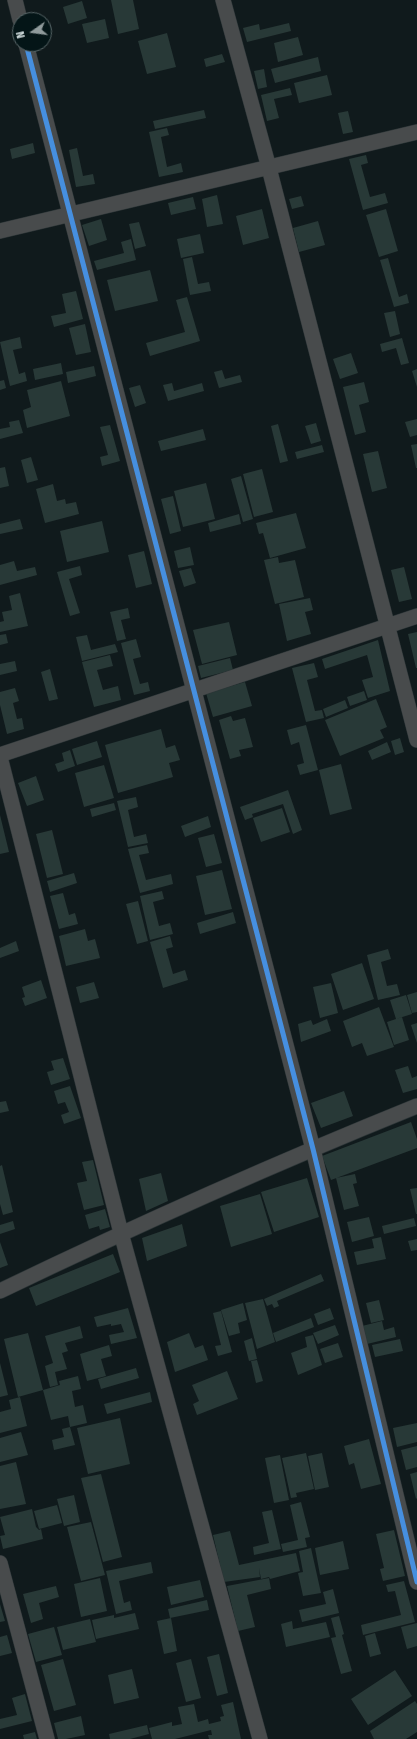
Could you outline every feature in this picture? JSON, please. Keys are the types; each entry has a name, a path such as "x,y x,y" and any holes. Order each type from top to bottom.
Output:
{"street":[{"path":"15,0 18,12"},
{"path":"223,0 269,168 417,740"},
{"path":"28,52 312,1149 417,1582"},
{"path":"0,231 417,132"},
{"path":"260,1739 121,1233 0,756 417,616"},
{"path":"0,1291 121,1233 312,1149 417,1106"},
{"path":"0,1563 47,1739"}],"building":[{"path":"111,0 133,0 139,29 118,34"},
{"path":"82,1 87,18 68,24 63,7"},
{"path":"105,19 109,38 87,43 82,24"},
{"path":"289,23 291,31 247,42 243,28 259,24 260,30"},
{"path":"167,33 176,67 147,74 138,41"},
{"path":"298,37 303,55 278,62 274,43"},
{"path":"222,54 225,62 206,67 204,59"},
{"path":"318,57 321,71 275,83 271,69"},
{"path":"264,69 267,87 258,89 254,71"},
{"path":"327,75 332,95 299,103 294,83"},
{"path":"290,88 292,95 274,99 279,118 267,121 261,95"},
{"path":"204,110 206,118 155,129 153,121"},
{"path":"348,111 353,132 343,134 338,113"},
{"path":"167,128 169,135 161,137 167,167 181,163 183,172 159,177 149,132"},
{"path":"33,143 35,153 12,159 10,149"},
{"path":"77,148 83,176 93,174 95,184 76,187 69,150"},
{"path":"366,155 368,163 361,165 370,197 385,193 388,203 363,210 349,159"},
{"path":"217,195 223,224 207,227 202,199"},
{"path":"301,196 304,206 292,209 289,199"},
{"path":"193,197 196,209 171,215 168,203"},
{"path":"262,209 269,238 243,245 236,216"},
{"path":"386,209 398,251 379,257 366,215"},
{"path":"101,219 107,240 89,246 82,225"},
{"path":"318,221 325,245 299,252 293,228"},
{"path":"139,222 146,246 135,249 129,224"},
{"path":"200,234 204,253 181,258 177,239"},
{"path":"131,239 136,260 97,270 94,261 124,253 121,242"},
{"path":"192,257 198,284 209,282 211,291 190,295 183,259"},
{"path":"388,258 399,297 407,294 409,303 394,307 380,260"},
{"path":"150,270 158,301 115,311 107,280"},
{"path":"76,291 83,319 54,327 51,316 66,313 62,294"},
{"path":"187,297 200,341 150,356 146,343 185,332 176,300"},
{"path":"395,311 400,334 390,337 384,313"},
{"path":"85,324 91,352 76,355 69,328"},
{"path":"20,337 22,348 13,350 19,374 25,372 27,381 10,386 0,342"},
{"path":"402,338 409,363 401,365 396,348 382,352 380,344"},
{"path":"351,353 358,373 340,379 333,359"},
{"path":"61,363 63,374 35,380 33,369"},
{"path":"94,366 96,376 68,383 66,372"},
{"path":"417,369 417,387 412,371"},
{"path":"222,370 225,379 240,375 242,382 219,388 214,372"},
{"path":"4,380 6,388 0,390 0,381"},
{"path":"61,381 70,416 27,428 23,410 31,407 27,390"},
{"path":"364,382 369,402 359,405 366,432 355,435 343,387"},
{"path":"172,383 174,391 202,383 204,391 168,401 163,385"},
{"path":"140,385 146,403 135,407 129,388"},
{"path":"417,419 417,435 410,437 405,422"},
{"path":"19,420 23,433 0,439 0,429 10,427 9,422"},
{"path":"316,423 321,441 311,444 305,426"},
{"path":"278,424 288,461 280,463 271,426"},
{"path":"110,425 120,461 102,466 100,457 108,455 100,427"},
{"path":"203,429 206,440 161,451 158,441"},
{"path":"417,444 417,468 416,468 411,445"},
{"path":"322,445 324,452 297,459 295,452"},
{"path":"378,451 387,488 372,492 363,454"},
{"path":"31,457 38,480 27,483 21,460"},
{"path":"5,467 9,486 0,488 0,468"},
{"path":"262,469 273,512 254,517 243,474"},
{"path":"241,476 253,519 243,522 231,479"},
{"path":"206,483 215,519 183,527 174,491"},
{"path":"53,484 57,501 65,499 66,504 76,502 79,514 45,523 36,489"},
{"path":"173,496 181,531 170,534 161,499"},
{"path":"296,513 306,548 270,558 263,533 259,534 256,523"},
{"path":"239,514 241,524 210,532 208,523"},
{"path":"20,519 23,529 0,534 0,524"},
{"path":"102,521 109,552 67,562 60,531"},
{"path":"190,547 194,565 178,568 174,551"},
{"path":"144,551 152,584 136,588 128,555"},
{"path":"278,557 279,563 295,560 304,597 275,604 264,560"},
{"path":"14,561 17,571 35,567 37,575 0,585 0,565"},
{"path":"80,566 82,575 69,579 80,613 70,616 57,572"},
{"path":"404,567 412,599 399,602 391,570"},
{"path":"191,568 196,583 184,587 179,571"},
{"path":"20,593 28,626 0,632 0,622 4,621 2,612 12,610 9,596"},
{"path":"310,598 313,610 305,612 311,634 287,641 279,604"},
{"path":"128,608 130,618 121,620 126,639 117,641 110,612"},
{"path":"229,622 237,655 202,664 193,630"},
{"path":"417,632 417,668 416,668 408,634"},
{"path":"6,634 8,643 0,645 0,635"},
{"path":"87,635 91,650 115,644 118,652 82,661 76,637"},
{"path":"136,639 141,657 133,659 140,684 148,682 150,691 134,695 121,643"},
{"path":"378,640 390,691 368,698 362,680 373,677 367,655 325,669 322,659"},
{"path":"110,655 113,666 97,670 103,690 118,686 121,700 94,707 82,662"},
{"path":"230,658 233,670 201,678 198,666"},
{"path":"15,661 17,671 0,675 0,664"},
{"path":"314,663 318,677 307,680 315,711 322,710 324,718 306,722 292,668"},
{"path":"50,669 58,699 49,701 41,672"},
{"path":"245,682 252,706 213,717 206,693"},
{"path":"15,688 19,701 13,703 17,719 22,718 24,729 7,734 0,705 0,692"},
{"path":"364,691 367,700 350,706 347,697"},
{"path":"376,699 387,727 380,730 384,738 340,756 325,720"},
{"path":"345,700 348,708 326,717 323,709"},
{"path":"231,716 233,721 245,718 253,747 239,750 241,756 230,759 219,720"},
{"path":"306,725 318,770 300,775 297,765 304,763 299,742 291,745 287,730"},
{"path":"161,729 166,748 175,745 180,760 169,763 173,777 118,793 105,745"},
{"path":"400,738 404,752 395,755 391,741"},
{"path":"97,741 102,757 77,765 72,749"},
{"path":"387,742 391,752 372,760 368,751"},
{"path":"70,750 75,766 58,772 55,764 64,761 62,753"},
{"path":"341,764 352,809 330,815 319,770"},
{"path":"104,765 114,798 84,807 75,773"},
{"path":"36,776 44,800 27,806 18,783"},
{"path":"288,790 302,830 293,834 283,804 252,814 253,817 245,820 240,807"},
{"path":"136,797 138,807 128,810 134,837 146,834 148,843 128,847 117,801"},
{"path":"114,803 116,810 92,817 90,809"},
{"path":"282,808 290,832 261,842 253,818"},
{"path":"0,815 9,852 0,854"},
{"path":"208,816 211,827 185,837 181,826"},
{"path":"52,830 63,874 47,878 36,834"},
{"path":"214,834 222,863 206,867 198,838"},
{"path":"147,845 149,853 139,855 146,880 171,874 173,884 140,893 128,849"},
{"path":"222,870 232,909 205,915 196,876"},
{"path":"74,873 77,883 50,892 47,881"},
{"path":"162,891 164,899 153,902 159,926 170,923 173,934 150,940 140,896"},
{"path":"63,893 69,915 75,913 78,924 59,929 50,896"},
{"path":"138,901 148,941 137,944 126,904"},
{"path":"233,912 236,923 200,934 197,923"},
{"path":"85,929 88,941 95,939 100,958 66,966 59,936"},
{"path":"170,936 173,947 166,949 173,974 185,970 188,980 163,988 150,942"},
{"path":"16,941 19,951 0,958 0,948"},
{"path":"388,949 391,959 381,962 387,986 397,984 400,995 378,1000 367,955"},
{"path":"362,963 374,999 343,1010 331,974"},
{"path":"41,980 47,998 25,1006 22,998 25,997 22,987"},
{"path":"94,982 99,998 80,1003 76,987"},
{"path":"331,983 338,1013 320,1018 313,987"},
{"path":"417,992 417,1012 412,1013 407,995"},
{"path":"406,995 412,1014 396,1019 390,1000"},
{"path":"379,1007 394,1047 367,1056 362,1043 352,1047 343,1021"},
{"path":"402,1017 409,1040 394,1045 387,1022"},
{"path":"327,1019 331,1031 301,1042 298,1024 311,1020 313,1025"},
{"path":"417,1023 417,1043 411,1025"},
{"path":"63,1058 70,1079 51,1085 47,1072 54,1070 51,1061"},
{"path":"408,1066 412,1078 417,1076 417,1089 403,1093 395,1070"},
{"path":"70,1086 81,1118 64,1124 61,1115 69,1112 65,1102 58,1104 54,1091"},
{"path":"344,1091 353,1116 321,1128 311,1103"},
{"path":"6,1101 9,1111 0,1113 0,1102"},
{"path":"411,1122 417,1139 417,1148 331,1180 322,1156"},
{"path":"93,1160 104,1205 84,1210 77,1183 87,1181 82,1162"},
{"path":"2,1165 13,1212 3,1215 0,1204 0,1166"},
{"path":"161,1173 168,1201 146,1211 139,1179"},
{"path":"355,1174 357,1183 353,1184 359,1206 344,1210 336,1178"},
{"path":"307,1178 319,1217 274,1232 261,1192"},
{"path":"417,1188 417,1214 416,1214 410,1189"},
{"path":"260,1194 272,1234 231,1247 220,1206"},
{"path":"105,1209 110,1227 100,1230 99,1226 89,1229 85,1215"},
{"path":"369,1217 374,1236 352,1242 347,1222"},
{"path":"414,1218 416,1226 384,1234 382,1226"},
{"path":"13,1221 15,1229 0,1234 0,1225"},
{"path":"182,1224 187,1246 147,1261 142,1238"},
{"path":"381,1237 386,1259 357,1265 354,1252 374,1248 372,1239"},
{"path":"417,1239 417,1250 411,1251 408,1241"},
{"path":"0,1242 8,1265 0,1268"},
{"path":"113,1254 120,1272 36,1306 29,1288"},
{"path":"321,1274 324,1281 277,1301 279,1306 274,1308 272,1304 267,1306 264,1299"},
{"path":"263,1299 275,1342 257,1349 245,1303"},
{"path":"379,1300 384,1320 371,1323 366,1303"},
{"path":"243,1303 247,1320 238,1323 240,1333 229,1336 221,1310"},
{"path":"128,1308 137,1338 111,1344 109,1335 124,1332 121,1324 111,1326 111,1324 97,1327 94,1317"},
{"path":"330,1308 334,1319 318,1325 314,1314"},
{"path":"221,1311 232,1352 218,1356 215,1346 221,1345 213,1313"},
{"path":"311,1318 314,1327 276,1342 273,1333"},
{"path":"382,1321 384,1330 394,1327 396,1337 367,1344 362,1326"},
{"path":"335,1325 339,1335 318,1344 313,1333"},
{"path":"80,1326 83,1338 65,1343 68,1351 62,1353 67,1369 55,1372 58,1385 50,1387 45,1366 53,1363 45,1336"},
{"path":"28,1333 43,1390 18,1397 4,1339"},
{"path":"189,1333 195,1348 203,1345 208,1360 175,1372 167,1342"},
{"path":"313,1335 322,1365 298,1375 291,1353 307,1347 305,1337"},
{"path":"252,1338 257,1359 249,1361 244,1341"},
{"path":"400,1339 403,1351 375,1357 372,1345"},
{"path":"338,1343 343,1357 325,1363 320,1349"},
{"path":"109,1345 112,1356 101,1359 106,1376 87,1381 80,1354"},
{"path":"257,1360 263,1381 256,1383 251,1361"},
{"path":"0,1363 8,1395 0,1397"},
{"path":"136,1368 139,1378 101,1389 98,1379"},
{"path":"227,1371 238,1399 197,1415 193,1404 199,1401 192,1385"},
{"path":"78,1376 81,1389 72,1391 75,1407 83,1405 87,1423 70,1427 68,1416 51,1420 43,1390 60,1385 59,1381"},
{"path":"150,1392 152,1402 107,1414 104,1404"},
{"path":"20,1397 27,1426 0,1433 0,1412 11,1409 9,1400"},
{"path":"120,1418 130,1464 88,1474 77,1428"},
{"path":"417,1423 417,1442 397,1447 393,1428"},
{"path":"70,1427 75,1445 54,1450 52,1440 64,1437 62,1429"},
{"path":"21,1432 28,1455 0,1462 0,1438"},
{"path":"369,1439 381,1484 361,1489 354,1463 349,1465 344,1446"},
{"path":"417,1446 417,1467 406,1470 401,1450"},
{"path":"306,1453 314,1489 296,1493 297,1497 291,1498 282,1458"},
{"path":"322,1453 329,1487 315,1490 308,1456"},
{"path":"280,1455 289,1500 274,1503 265,1458"},
{"path":"16,1462 26,1504 0,1509 0,1466"},
{"path":"417,1472 417,1498 416,1499 410,1474"},
{"path":"101,1474 122,1557 103,1562 81,1478"},
{"path":"74,1495 80,1522 64,1526 57,1499"},
{"path":"301,1502 310,1537 305,1538 307,1547 283,1552 281,1544 298,1540 290,1505"},
{"path":"57,1505 62,1523 39,1529 34,1511"},
{"path":"32,1509 36,1527 39,1530 41,1529 43,1539 3,1549 0,1536 5,1535 0,1517"},
{"path":"272,1510 281,1549 254,1555 253,1547 269,1543 262,1512"},
{"path":"91,1522 105,1575 81,1581 67,1527"},
{"path":"394,1530 405,1576 383,1581 380,1569 384,1568 376,1534"},
{"path":"230,1531 239,1565 296,1553 300,1571 270,1579 269,1577 261,1579 259,1568 260,1577 224,1582 213,1535"},
{"path":"343,1541 349,1569 320,1575 315,1548"},
{"path":"311,1548 321,1593 303,1596 298,1573 303,1572 299,1551"},
{"path":"151,1562 153,1573 119,1581 124,1603 130,1601 132,1610 116,1614 106,1571"},
{"path":"100,1578 107,1611 81,1617 74,1584"},
{"path":"269,1578 271,1589 247,1595 255,1627 238,1631 227,1586"},
{"path":"200,1580 204,1597 171,1605 167,1587"},
{"path":"404,1581 415,1622 363,1635 361,1625 401,1615 395,1591 388,1592 386,1585"},
{"path":"56,1586 59,1597 39,1603 43,1619 31,1623 23,1594"},
{"path":"333,1589 339,1613 302,1622 299,1610 326,1604 323,1592"},
{"path":"207,1600 209,1610 170,1618 168,1609"},
{"path":"0,1604 5,1621 0,1622"},
{"path":"135,1613 139,1629 96,1639 92,1620 114,1615 114,1618"},
{"path":"339,1616 344,1634 342,1635 352,1671 341,1674 331,1638 336,1637 331,1618"},
{"path":"171,1618 177,1651 164,1654 157,1621"},
{"path":"90,1619 96,1642 63,1650 57,1627"},
{"path":"292,1621 293,1629 326,1622 330,1637 286,1647 281,1624"},
{"path":"417,1623 417,1646 407,1649 401,1627"},
{"path":"54,1627 62,1655 36,1662 28,1634"},
{"path":"375,1633 381,1654 370,1657 365,1636"},
{"path":"7,1635 12,1653 0,1656 0,1637"},
{"path":"219,1654 228,1693 217,1696 207,1657"},
{"path":"63,1659 76,1705 54,1711 41,1665"},
{"path":"191,1659 201,1698 186,1702 176,1663"},
{"path":"132,1669 139,1698 114,1704 108,1675"},
{"path":"395,1670 412,1696 368,1725 351,1699"},
{"path":"25,1694 32,1721 0,1729 0,1719 17,1715 12,1698"},
{"path":"415,1701 417,1704 417,1732 406,1739 374,1739 370,1731"},
{"path":"233,1702 241,1739 209,1739 208,1735 212,1735 211,1730 175,1739 152,1739 149,1728 172,1722 172,1726 182,1724 178,1707 194,1704 198,1722 208,1719 209,1724 221,1721 220,1717 224,1716 221,1705"},
{"path":"81,1716 85,1735 58,1739 54,1723"},
{"path":"147,1725 149,1734 130,1739 110,1739 109,1734"},
{"path":"35,1732 37,1739 24,1739 23,1735"}],"cycle path":[{"path":"28,52 313,1149 417,1582"}]}
